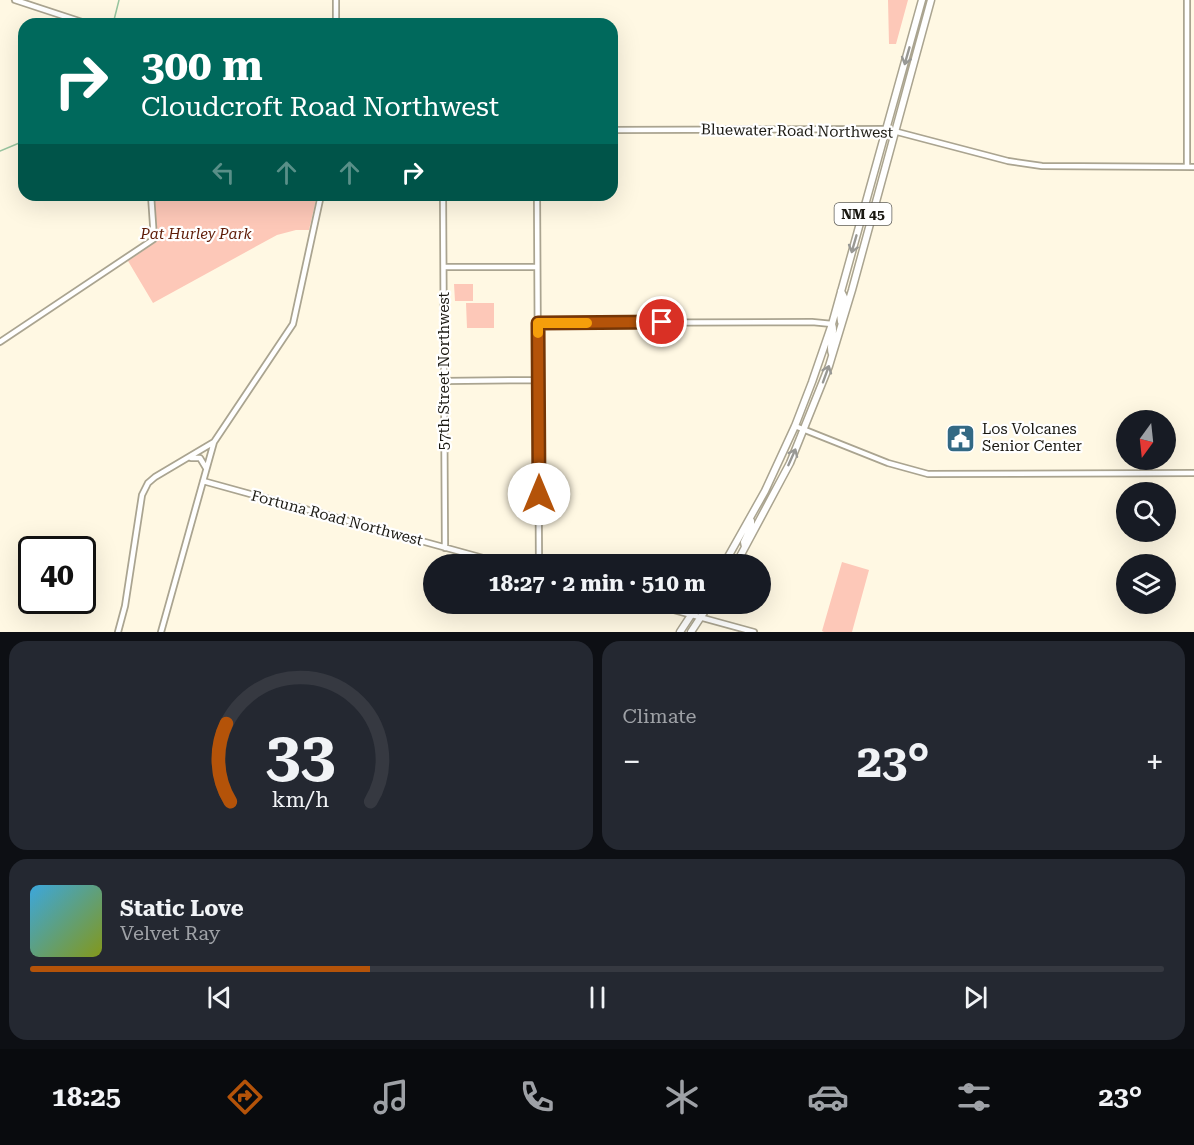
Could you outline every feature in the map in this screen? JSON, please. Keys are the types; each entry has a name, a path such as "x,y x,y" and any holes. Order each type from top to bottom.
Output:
{"main road":[{"name":"NM 45","path":"730,554 774,473 795,426 832,324 922,0"},
{"name":"NM 45","path":"742,554 804,429 832,354 931,0"},
{"path":"841,291 844,297 840,313 842,324"},
{"path":"832,324 834,330 830,348 832,354"},
{"path":"768,505 767,498 774,473"},
{"path":"745,548 744,542 751,527 750,520"},
{"path":"691,632 703,614"},
{"path":"680,632 691,615"}],"street":[{"path":"15,0 70,18"},
{"path":"336,0 336,18"},
{"path":"1187,0 1187,167"},
{"name":"Bluewater Road Northwest","path":"618,130 886,129 1008,161 1042,166 1194,167"},
{"path":"0,342 154,239 151,201"},
{"path":"161,632 214,442 293,324 320,201"},
{"name":"57th Street Northwest","path":"443,201 445,548"},
{"path":"537,201 539,554"},
{"path":"444,267 537,267"},
{"path":"538,323 812,322 832,324"},
{"path":"444,381 538,380"},
{"path":"795,426 894,466 928,474 1194,473"},
{"path":"118,632 125,606 142,495 148,483 214,442"},
{"path":"188,458 200,458 207,468"},
{"name":"Fortuna Road Northwest","path":"203,481 468,554"},
{"path":"687,614 754,632"}],"green space":[{"path":"888,0 908,0 896,44 889,44"},
{"name":"Pat Hurley Park","path":"153,201 316,201 309,230 296,230 277,235 153,303 128,261 156,242"},
{"path":"454,284 473,284 473,301 455,301"},
{"path":"466,303 494,303 494,328 467,328"},
{"path":"842,562 869,570 852,632 824,632 822,631"}],"waterway":[{"path":"114,18 119,0"},
{"path":"0,151 18,144"}],"slow traffic":[{"path":"538,333 538,323 587,323"}],"place":[{"name":"Los Volcanes Senior Center","path":"961,438"}],"route":[{"path":"539,494 538,323 662,322"}]}
